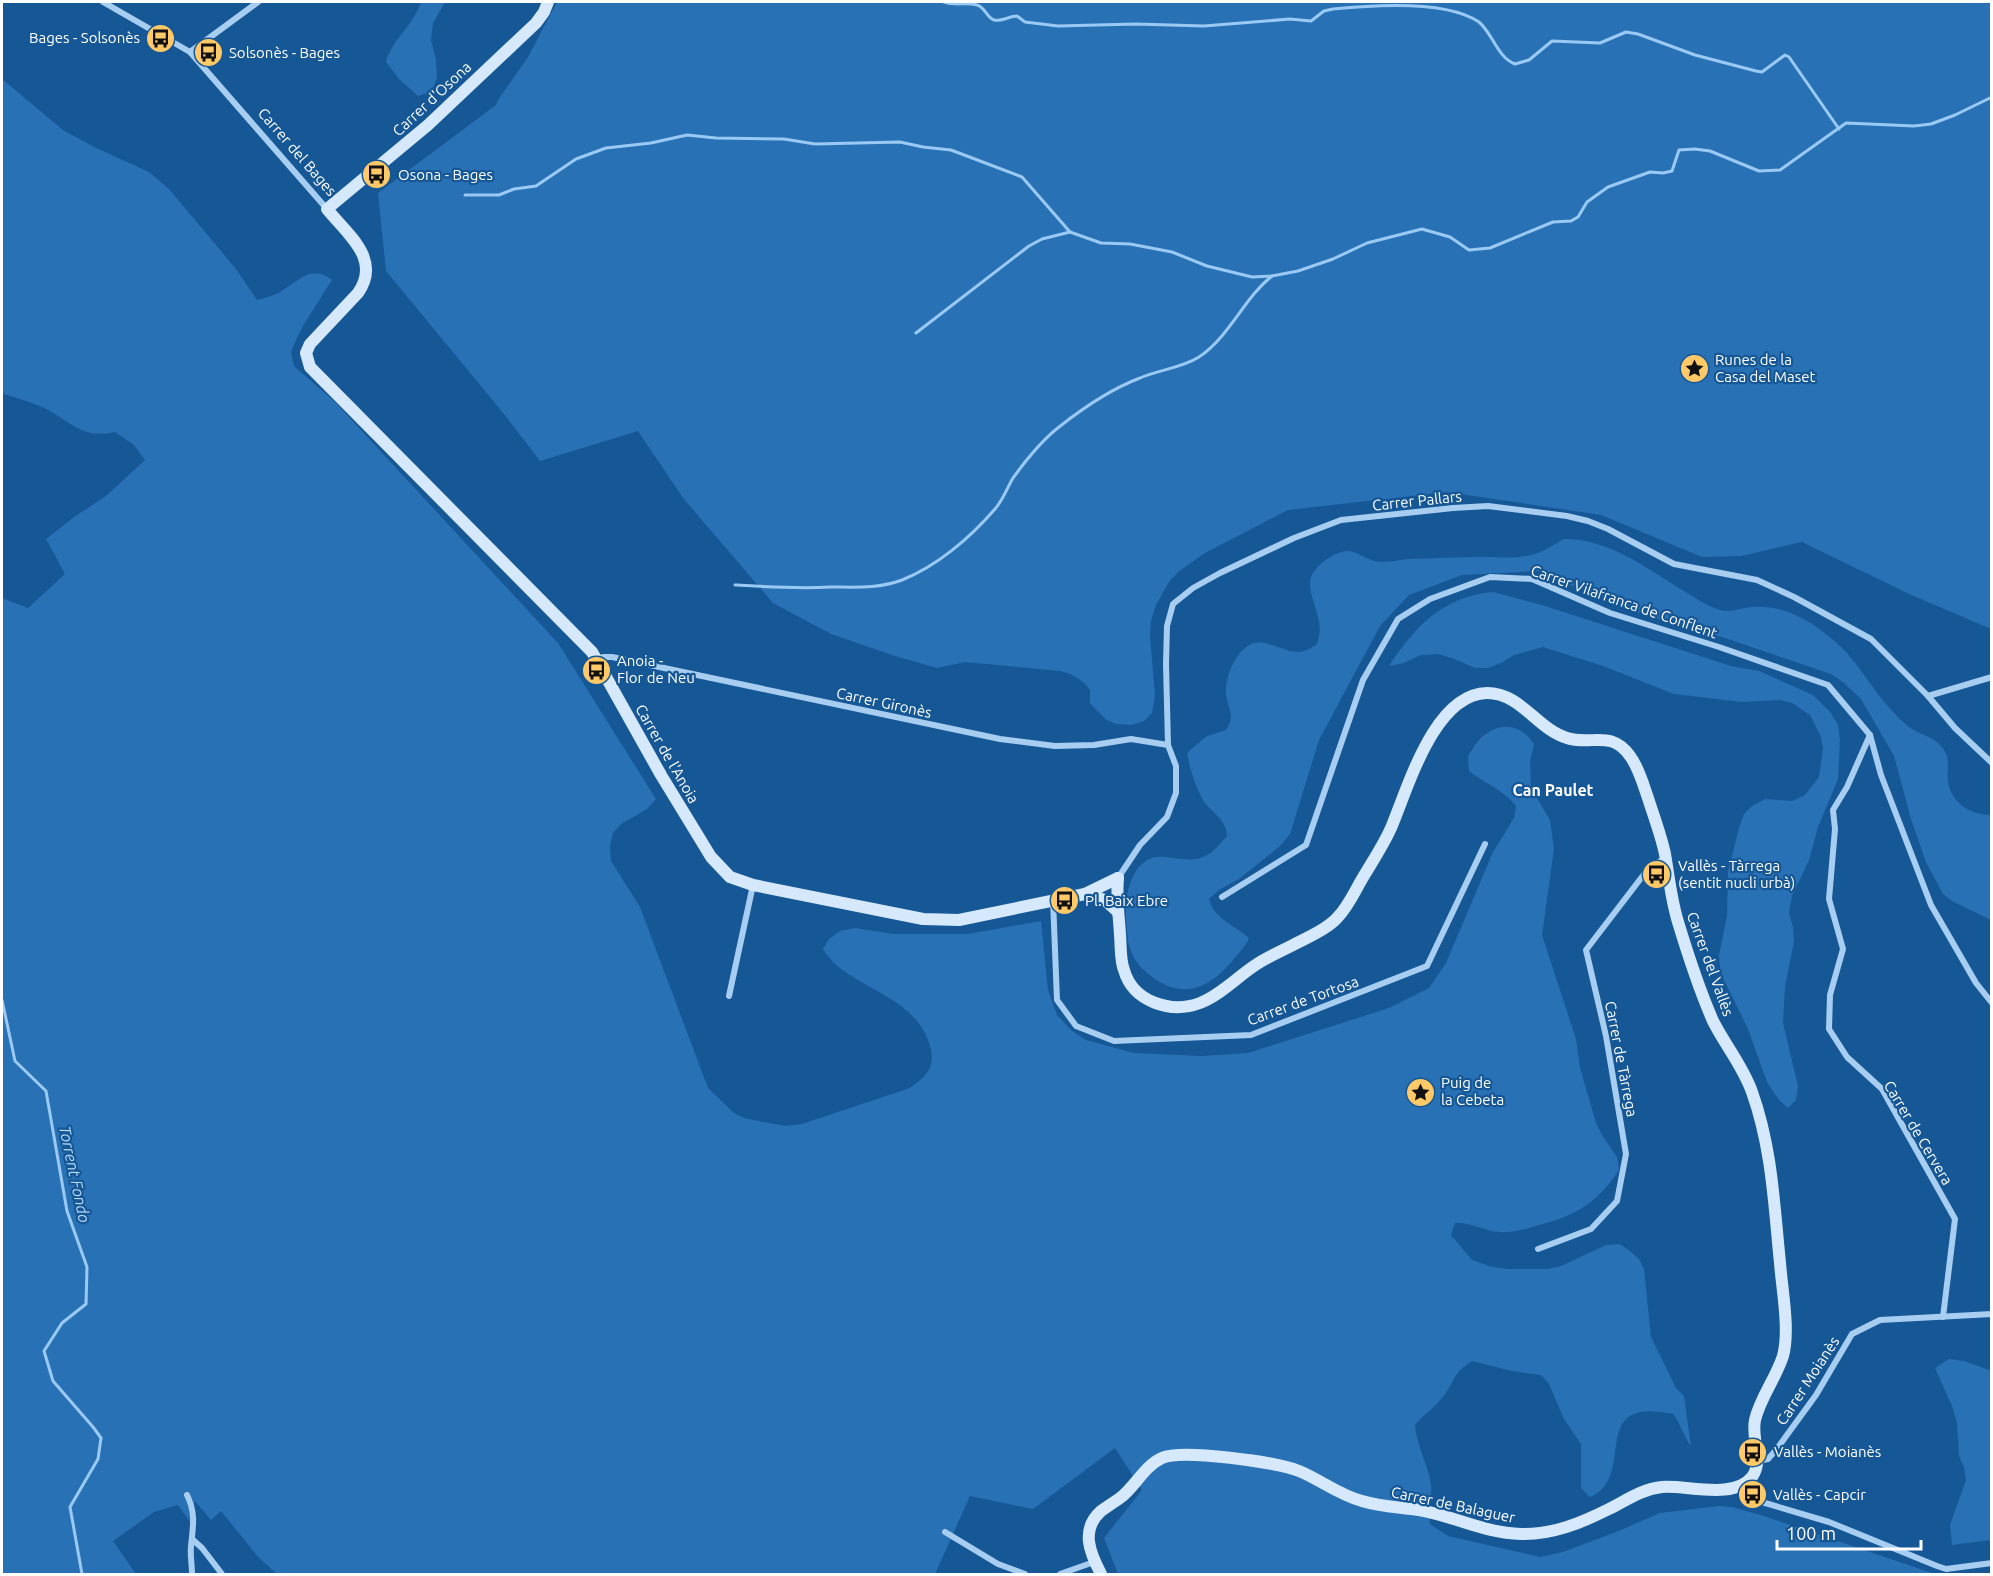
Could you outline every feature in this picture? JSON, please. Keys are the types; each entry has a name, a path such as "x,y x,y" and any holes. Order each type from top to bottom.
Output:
{"street":[{"name":"Carrer del Bages","path":"103,2 190,52 362,251 367,274 363,286 310,344 306,357"},
{"path":"190,52 258,2"},
{"name":"Carrer d'Osona","path":"327,209 436,117 536,23 548,2"},
{"name":"Carrer de l'Anoia","path":"306,357 314,372 587,645 661,775 711,856 730,877 753,885 940,921 959,920 1085,894 1118,878"},
{"name":"Carrer Pallars","path":"1118,878 1140,845 1167,817 1176,793 1176,766 1168,745 1167,636 1173,604 1193,588 1220,573 1294,538 1341,520 1454,508 1488,506 1507,508 1588,521 1674,564 1757,580 1794,597 1871,639 1992,764"},
{"name":"Carrer Vilafranca de Conflent","path":"1221,897 1306,845 1363,680 1398,619 1430,599 1490,577 1532,579 1610,613 1719,647 1828,685 1870,735 1881,774 1931,905 1976,983 1992,1003"},
{"name":"Carrer Gironès","path":"597,659 607,656 1000,739 1055,746 1094,745 1131,739 1168,745"},
{"path":"1928,696 1992,677"},
{"name":"Carrer del Vallès","path":"1118,878 1117,911 1124,970 1136,990 1155,1004 1167,1007 1192,1006 1212,997 1258,962 1326,927 1339,916 1386,838 1425,746 1462,700 1479,694 1500,695 1511,699 1562,737 1579,740 1604,739 1621,746 1633,760 1661,837 1670,893 1683,939 1715,1024 1747,1078 1763,1124 1770,1155 1785,1317 1785,1349 1754,1422 1757,1461"},
{"name":"Carrer de Cervera","path":"1870,735 1847,787 1833,810 1834,829 1829,899 1844,949 1830,995 1829,1029 1847,1057 1882,1089 1954,1219 1943,1317"},
{"name":"Carrer de Tortosa","path":"1053,899 1057,1000 1076,1026 1114,1041 1251,1035 1427,966 1485,844"},
{"name":"Carrer de Tàrrega","path":"1538,1249 1591,1228 1617,1201 1626,1154 1605,1036 1586,950 1648,869 1665,858"},
{"path":"729,996 753,885"},
{"path":"1085,894 1105,900 1117,911"},
{"name":"Carrer Moianès","path":"1757,1461 1768,1459 1776,1450 1816,1395 1852,1334 1881,1320 1992,1314"},
{"name":"Carrer de Balaguer","path":"1101,1575 1088,1545 1088,1536 1096,1516 1124,1495 1153,1464 1170,1455 1196,1455 1284,1466 1310,1476 1338,1492 1368,1503 1417,1509 1479,1529 1527,1534 1550,1532 1576,1524 1642,1491 1656,1488 1720,1490 1738,1486"},
{"path":"1757,1461 1752,1476 1738,1486 1755,1500 1835,1524 1946,1569 1992,1563"},
{"path":"187,1495 193,1506 195,1518 192,1539 192,1575"},
{"path":"945,1532 998,1564 1024,1575"},
{"path":"192,1539 202,1548 222,1575"},
{"path":"1060,1575 1094,1562"}],"shaded area":[{"path":"421,2 445,2 433,23 431,40 436,60 437,78 431,92 418,96 399,79 386,62 393,46 413,18"},
{"path":"557,2 1991,2 1991,629 1907,593 1802,542 1741,556 1702,557 1601,515 1447,492 1288,510 1205,553 1178,572 1169,582 1156,605 1151,621 1150,636 1155,695 1152,713 1144,721 1131,725 1116,724 1105,719 1090,703 1090,690 1087,686 1077,678 1060,671 965,662 937,668 831,634 773,603 683,498 638,431 540,461 386,271 378,193 496,105 528,57"},
{"path":"2,79 63,130 149,172 169,189 236,269 257,300 276,294 310,274 317,273 332,280 297,338 291,352 294,366 335,402 558,643 656,799 647,809 621,824 613,833 610,846 611,861 640,907 708,1088 734,1113 744,1118 785,1126 802,1124 910,1088 931,1066 930,1046 922,1028 910,1014 896,1002 847,973 823,949 829,939 840,931 855,928 893,934 968,934 1041,921 1048,990 1057,1015 1072,1031 1086,1040 1134,1053 1202,1056 1248,1053 1389,1008 1429,988 1446,963 1493,852 1514,818 1516,806 1500,791 1469,771 1468,756 1481,738 1493,730 1512,727 1524,733 1534,744 1530,761 1531,788 1550,820 1554,849 1542,935 1576,1039 1580,1068 1596,1123 1617,1157 1619,1170 1592,1201 1560,1219 1508,1232 1455,1223 1451,1235 1472,1260 1507,1269 1547,1269 1561,1266 1606,1245 1620,1244 1630,1251 1639,1259 1644,1269 1651,1337 1676,1388 1684,1396 1691,1446 1673,1414 1646,1411 1630,1416 1621,1426 1611,1472 1604,1487 1590,1497 1581,1488 1581,1444 1564,1419 1549,1384 1541,1375 1512,1371 1472,1361 1460,1370 1442,1398 1415,1425 1431,1485 1430,1524 1448,1536 1540,1557 1563,1552 1660,1513 1720,1506 1732,1507 1935,1574 1118,1574 1104,1538 1142,1490 1115,1448 1033,1509 970,1496 935,1574 277,1574 259,1558 221,1511 211,1520 195,1501 190,1522 178,1505 154,1512 113,1541 136,1574 2,1574 2,598 28,608 65,574 46,539 106,496 145,460 134,445 115,432 103,434 84,431 42,407 2,393"},
{"path":"1564,539 1581,540 1612,549 1641,564 1701,602 1720,610 1764,607 1788,612 1821,630 1840,646 1880,697 1905,724 1936,741 1943,749 1947,758 1950,790 1958,802 1976,813 1991,815 1991,920 1952,901 1943,894 1926,862 1911,819 1894,756 1861,699 1831,674 1728,639 1626,609 1538,571 1462,575 1409,595 1380,626 1319,740 1290,834 1279,847 1239,879 1219,890 1209,899 1211,906 1220,917 1249,938 1242,950 1216,977 1197,987 1177,989 1155,979 1144,970 1133,955 1127,936 1126,901 1133,877 1143,863 1151,858 1194,859 1203,857 1213,851 1227,836 1221,820 1206,805 1200,795 1187,753 1207,736 1226,730 1231,719 1226,697 1227,683 1232,665 1243,650 1249,645 1265,643 1297,652 1310,649 1317,644 1318,616 1310,584 1311,577 1317,568 1331,557 1347,551 1381,562 1517,557 1540,552"},
{"path":"1493,592 1542,605 1731,666 1759,671 1813,695 1831,713 1838,725 1840,740 1838,779 1818,827 1809,860 1792,896 1789,913 1794,942 1785,986 1783,1023 1798,1086 1796,1100 1788,1108 1779,1100 1767,1082 1748,1029 1724,980 1719,955 1727,916 1728,872 1744,814 1752,806 1765,799 1792,801 1805,795 1819,777 1823,749 1821,737 1810,715 1792,703 1780,700 1742,702 1674,694 1603,666 1543,647 1514,655 1488,668 1475,668 1438,654 1421,655 1404,663 1389,666 1409,638 1432,616 1460,600"},
{"path":"1949,1359 1964,1361 1992,1371 1991,1540 1952,1545 1950,1525 1966,1480 1959,1456 1957,1423 1935,1368"}],"waterway":[{"path":"944,2 977,5 994,20 1017,16 1025,22 1058,26 1136,24 1204,26 1290,19 1311,21 1324,11 1333,9 1368,6 1429,7 1465,15 1479,22 1499,51 1515,64 1529,60 1552,41 1600,43 1626,32 1638,34 1695,55 1762,72 1785,55 1789,57 1839,129"},
{"path":"916,333 1029,246 1042,239 1070,232 1101,243 1130,244 1172,252 1207,266 1252,277 1298,271 1333,259 1367,243 1422,229 1450,237 1469,250 1490,248 1553,222 1571,221 1578,217 1587,202 1608,187 1650,172 1672,171 1679,150 1710,151 1759,171 1780,170 1846,123 1914,126 1931,124 1992,97"},
{"path":"465,195 499,195 514,189 536,186 576,159 606,148 651,143 687,135 716,138 784,139 815,144 900,142 951,150 1022,177 1070,232"},
{"path":"735,585 794,588 875,586 902,580 928,567 964,541 985,520 1003,498 1023,464 1052,432 1108,393 1129,382 1185,364 1199,357 1220,339 1253,295 1272,276"},
{"name":"Torrent Fondo","path":"2,1000 15,1061 46,1091 67,1211 87,1267 86,1304 62,1323 44,1351 53,1381 101,1438 98,1459 70,1507 82,1574"}],"place":[{"name":"Bages - Solsonès","path":"161,38"},
{"name":"Solsonès - Bages","path":"208,53"},
{"name":"Osona - Bages","path":"377,175"},
{"name":"Runes de la Casa del Maset","path":"1694,369"},
{"name":"Anoia - Flor de Neu","path":"596,670"},
{"name":"Vallès - Tàrrega (sentit nucli urbà)","path":"1657,875"},
{"name":"Pl. Baix Ebre","path":"1064,901"},
{"name":"Puig de la Cebeta","path":"1420,1092"},
{"name":"Vallès - Moianès","path":"1753,1452"},
{"name":"Vallès - Capcir","path":"1752,1495"}],"district":[{"name":"Can Paulet","path":"1553,790"}]}
